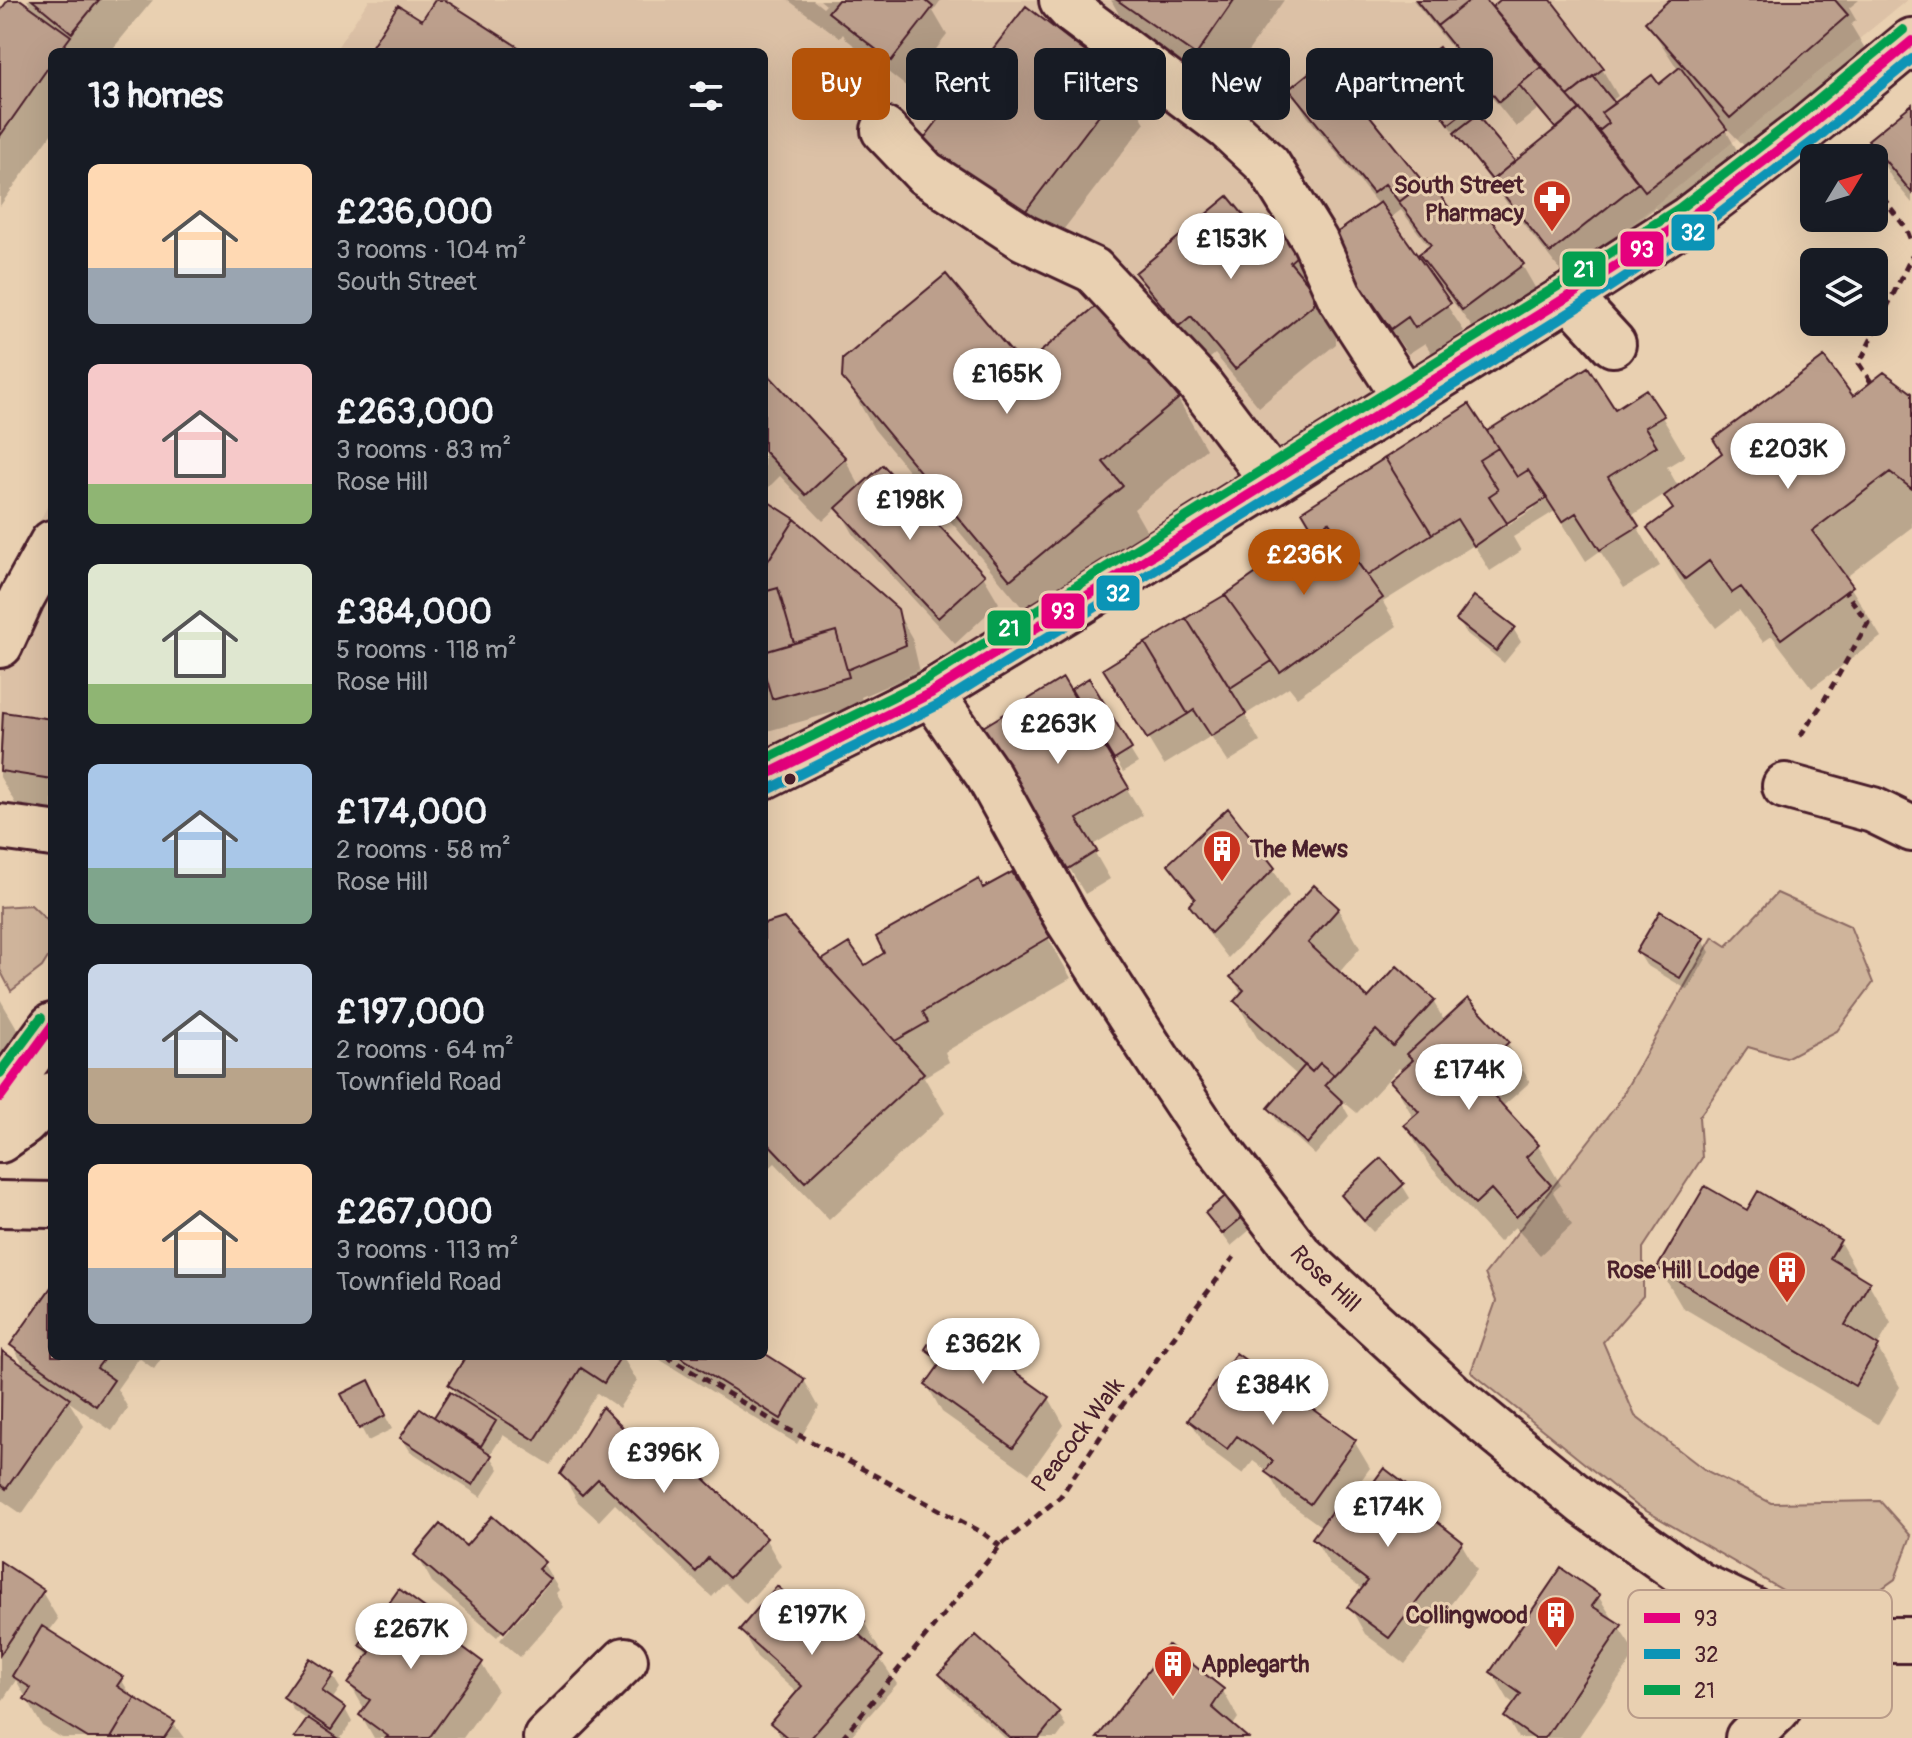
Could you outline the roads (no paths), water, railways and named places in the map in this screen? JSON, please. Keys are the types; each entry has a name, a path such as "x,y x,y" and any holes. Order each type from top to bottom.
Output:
{"street":[{"path":"1062,0 1072,11 1228,128 1268,165 1315,241 1340,297 1406,399"},
{"path":"768,774 931,693 1569,296 1688,219 1807,128 1912,41"},
{"path":"884,130 925,173 1024,238 1093,270 1198,382 1273,481"},
{"path":"1569,296 1613,344"},
{"path":"0,645 48,550"},
{"name":"Rose Hill","path":"931,693 988,775 1066,917 1148,1045 1203,1128 1300,1255 1451,1394 1584,1503 1710,1590"},
{"path":"1785,786 1873,810 1912,829"},
{"path":"0,827 48,833"},
{"path":"0,1097 48,1031"},
{"path":"0,1140 24,1123 48,1099"},
{"path":"0,1204 48,1205"},
{"path":"546,1738 625,1660"},
{"path":"1748,1738 1769,1718"}],"place":[{"name":"South Street Pharmacy","path":"1552,233"},
{"name":"The Mews","path":"1222,883"},
{"name":"Rose Hill Lodge","path":"1787,1304"},
{"name":"Collingwood","path":"1556,1649"},
{"name":"Applegarth","path":"1173,1698"}]}
